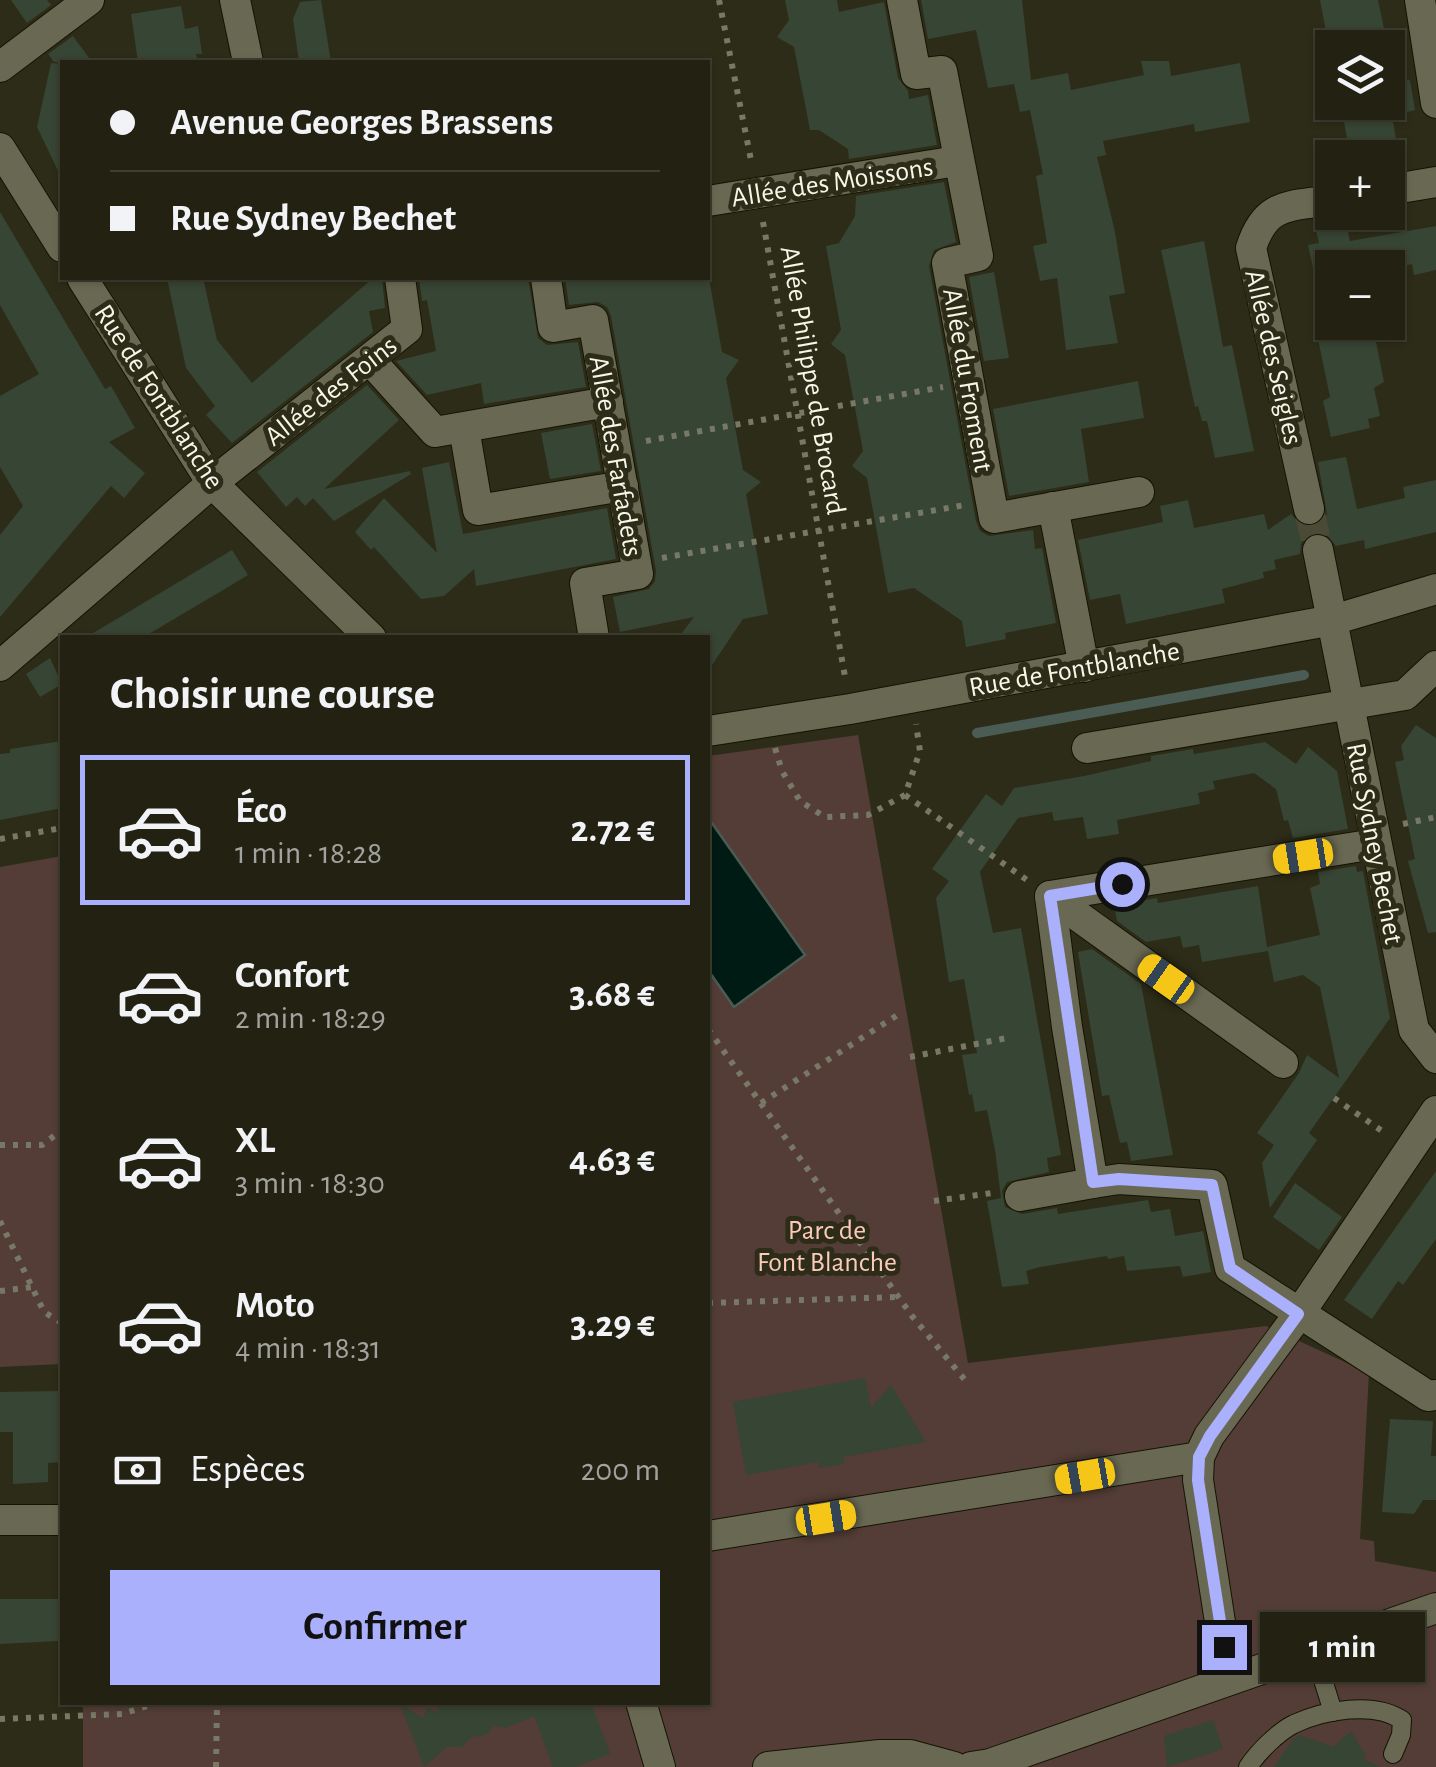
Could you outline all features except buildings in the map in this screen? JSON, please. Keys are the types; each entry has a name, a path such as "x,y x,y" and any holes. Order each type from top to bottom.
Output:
{"street":[{"path":"0,67 89,0"},
{"path":"235,0 248,60"},
{"name":"Allée du Froment","path":"902,0 916,74 942,71 978,256 947,263 994,518 1138,492"},
{"path":"1420,0 1436,103"},
{"path":"0,148 60,243"},
{"name":"Allée des Moissons","path":"710,201 957,160"},
{"path":"1405,187 1436,182"},
{"name":"Allée des Seigles","path":"1309,510 1251,248 1258,225 1277,209 1315,203"},
{"name":"Rue de Fontblanche","path":"83,280 212,483 367,635"},
{"name":"Allée des Foins","path":"0,666 212,483 407,328 400,280"},
{"name":"Allée des Farfadets","path":"546,280 553,327 593,320 638,574 584,583 593,635"},
{"path":"370,360 435,432 608,402"},
{"path":"464,428 478,510 622,486"},
{"path":"1053,507 1084,667"},
{"path":"1318,550 1334,620"},
{"name":"Rue de Fontblanche","path":"710,732 1334,620 1436,589"},
{"name":"Rue Sydney Bechet","path":"1334,620 1414,1030 1436,1058"},
{"path":"1087,748 1405,695 1436,666"},
{"path":"1050,896 1375,844"},
{"path":"1050,896 1283,1062"},
{"path":"1050,896 1093,1182"},
{"path":"1229,1680 1198,1480 1199,1457 1436,1111"},
{"path":"1020,1196 1119,1179 1212,1185 1230,1268 1428,1396 1436,1395"},
{"path":"710,1536 1199,1457"},
{"path":"0,1520 60,1520"},
{"path":"971,1767 990,1764 1436,1608"},
{"path":"642,1705 660,1767"},
{"path":"768,1767 880,1755 910,1755 954,1767"}],"lane":[{"path":"1314,1651 1333,1712"},
{"path":"1248,1767 1254,1757 1292,1725 1333,1712 1389,1712 1402,1720 1393,1754"}],"path":[{"name":"Allée Philippe de Brocard","path":"719,0 758,193 850,709"},
{"path":"616,447 969,382"},
{"path":"636,563 991,500"},
{"path":"767,723 782,771 800,801 825,817 868,815 904,795 920,751 911,698"},
{"path":"904,795 1050,896"},
{"path":"0,839 60,828"},
{"path":"761,1103 902,1012"},
{"path":"710,1032 898,1297 965,1380"},
{"path":"910,1057 1008,1038"},
{"path":"0,1144 42,1145 60,1132"},
{"path":"934,1200 992,1193 1020,1196"},
{"path":"0,1220 44,1312 60,1322"},
{"path":"0,1291 33,1287"},
{"path":"710,1303 898,1297"},
{"path":"0,1719 122,1714 150,1705"},
{"path":"216,1767 217,1705"}],"green space":[{"name":"Parc de Font Blanche","path":"858,735 968,1363 1266,1326 1369,1373 1360,1539 1374,1541 1375,1561 1436,1572 1436,1767 83,1767 83,1705 710,1705 710,756"},
{"path":"60,856 60,1364 0,1367 0,867"}],"water":[{"path":"710,820 805,955 734,1007 710,973"}],"waterway":[{"path":"977,733 1304,675"}],"tunnel":[{"path":"1309,509 1318,550"}],"route":[{"path":"1122,884 1050,896 1093,1182 1119,1179 1212,1185 1230,1268 1298,1314 1199,1457 1198,1480 1224,1647"}]}
